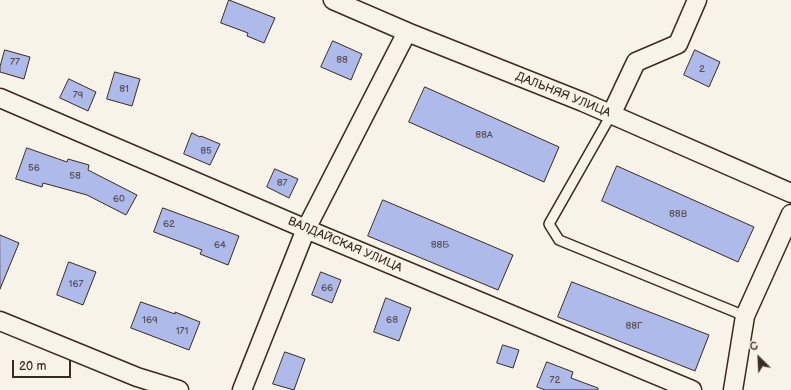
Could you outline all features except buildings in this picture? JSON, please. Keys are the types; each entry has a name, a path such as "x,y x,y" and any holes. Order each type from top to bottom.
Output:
{"street":[{"name":"ДАЛЬНЯЯ УЛИЦА","path":"333,0 407,32 611,115 791,193"},
{"path":"611,115 636,62 678,44 697,0"},
{"path":"242,390 306,229 407,32"},
{"name":"ВАЛДАЙСКАЯ УЛИЦА","path":"0,98 306,229 692,390"},
{"path":"733,390 745,316 791,214"},
{"path":"0,321 135,384 179,390"}],"lane":[{"path":"611,115 549,224 559,240 745,316"}]}
